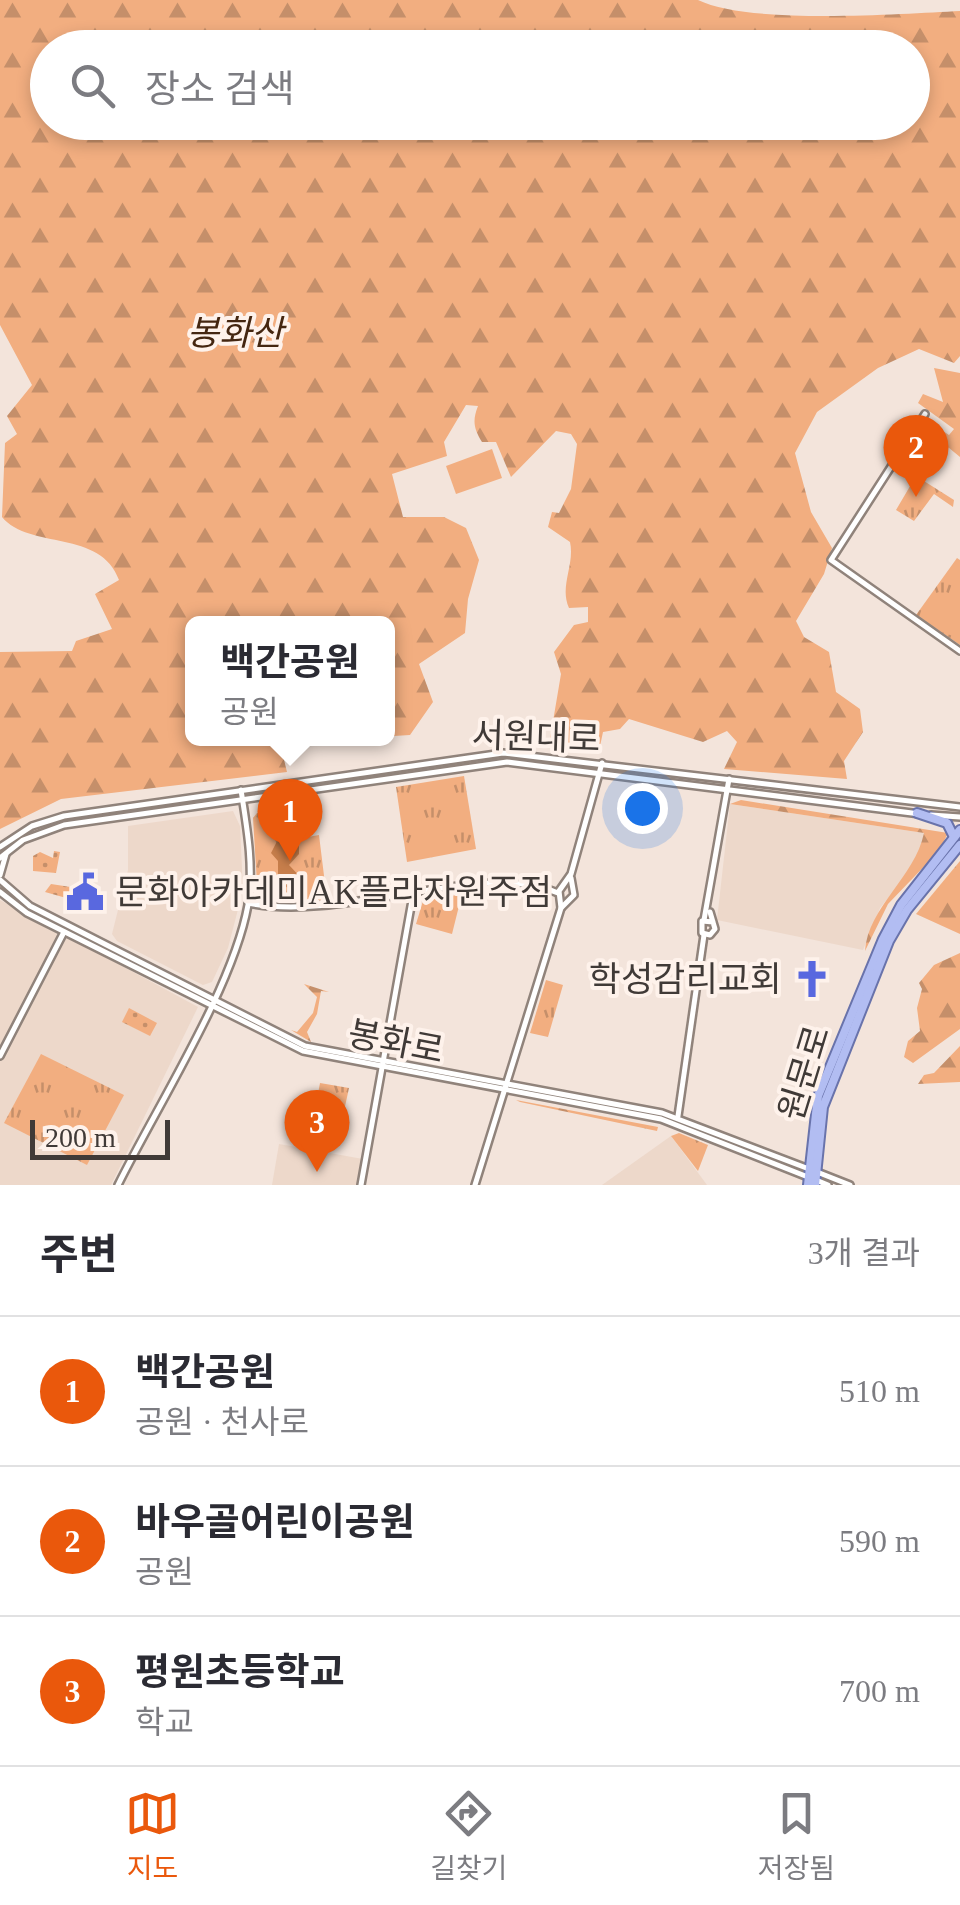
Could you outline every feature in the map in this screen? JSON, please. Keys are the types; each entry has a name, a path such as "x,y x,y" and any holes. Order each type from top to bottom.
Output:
{"main road":[{"path":"918,813 950,825 954,837 948,850"},
{"name":"원문로","path":"812,1178 826,1099 876,963 901,905 960,830"},
{"name":"원문로","path":"876,963 907,910 960,845"},
{"path":"907,910 960,854"}],"street":[{"path":"925,414 831,560 960,651"},
{"name":"서원대로","path":"0,847 32,826 64,816 503,753 727,790 960,817"},
{"name":"서원대로","path":"0,858 9,849 64,825 507,762 730,779 960,807"},
{"path":"399,766 400,775"},
{"path":"475,1185 602,768"},
{"path":"706,937 699,926 709,909 730,779"},
{"path":"118,1185 236,948 248,903 250,851 241,790"},
{"path":"0,877 9,849"},
{"name":"봉화로","path":"0,877 30,906 302,1051 382,1071 507,1086"},
{"path":"248,903 308,910 510,881 563,891 570,900"},
{"path":"563,891 570,900"},
{"name":"봉화로","path":"0,892 27,913 64,932 305,1046 385,1055 507,1086 677,1120 828,1185"},
{"name":"봉화로","path":"385,1055 413,895"},
{"path":"561,908 570,900"},
{"path":"677,1120 706,937 713,922 709,909"},
{"path":"704,920 713,922"},
{"path":"0,1056 64,932"},
{"path":"361,1185 385,1055"},
{"name":"봉화로","path":"812,1178 850,1185"}],"shaded area":[{"path":"730,804 924,833 919,860 880,908 863,950 717,920"},
{"path":"233,811 240,826 243,890 228,948 212,982 203,985 117,941 112,934 128,870 128,826"},
{"path":"291,814 299,830 299,854 289,865 303,880 293,891 278,882 278,861 271,853"},
{"path":"0,900 198,1007 111,1185 0,1185"},
{"path":"671,1136 707,1185 602,1185"},
{"path":"279,1144 363,1159 357,1185 272,1185"}],"green space":[{"name":"봉화산","path":"0,0 698,0 721,8 787,15 960,11 960,356 954,363 919,349 878,368 817,412 795,453 811,512 832,548 824,574 796,621 804,637 829,652 836,692 860,709 863,732 844,761 847,779 724,769 737,742 727,731 703,742 629,719 620,729 603,732 599,751 549,745 561,674 554,652 574,625 588,622 588,607 569,608 566,600 570,542 548,527 552,512 559,513 571,489 577,444 571,434 556,431 511,477 496,442 482,442 477,433 478,406 466,405 444,442 447,456 392,474 403,517 444,517 466,528 479,560 468,599 465,633 419,664 433,702 410,735 395,736 395,616 185,616 185,746 281,746 287,772 61,799 0,829 0,652 72,651 76,641 112,629 95,594 119,580 110,564 97,553 29,534 2,517 5,443 17,434 7,416 32,385 0,325"},
{"path":"934,368 960,373 960,457 926,429 934,425 949,435 954,429 918,403 923,394 943,402"},
{"path":"492,449 502,478 456,494 446,466"},
{"path":"916,476 954,500 953,507 934,494 914,521 896,510"},
{"path":"957,558 960,560 960,645 916,615"},
{"path":"464,776 476,849 407,862 396,787"},
{"path":"741,800 948,833 939,851 888,904 865,951 874,920 911,864 924,833 730,804"},
{"path":"303,804 308,837 319,835 327,900 285,905 258,900 253,818 257,813"},
{"path":"54,851 60,852 56,873 33,871 33,856 40,852 53,858"},
{"path":"960,861 960,934 916,914"},
{"path":"51,884 90,890 89,899 95,903 45,892"},
{"path":"462,894 452,934 416,924 423,901"},
{"path":"960,953 960,1029 913,1063 904,1057 908,1041 920,1031 919,983 934,965"},
{"path":"546,980 563,985 548,1037 530,1033"},
{"path":"304,984 329,992 321,991 317,1014 307,1032 311,1042 291,1030 297,1032 313,1013 317,997"},
{"path":"129,1008 157,1023 150,1036 122,1022"},
{"path":"960,1046 960,1082 918,1084 924,1075 934,1073"},
{"path":"41,1054 124,1095 87,1165 4,1123"},
{"path":"320,1083 349,1088 342,1120 314,1115"},
{"path":"516,1100 658,1127 657,1131"},
{"path":"679,1133 708,1145 698,1171 671,1136"}],"place":[{"name":"바우골어린이공원","path":"916,497"},
{"name":"백간공원","path":"290,861"},
{"name":"문화아카데미AK플라자원주점","path":"85,892"},
{"name":"학성감리교회","path":"812,979"},
{"name":"평원초등학교","path":"317,1172"}]}
